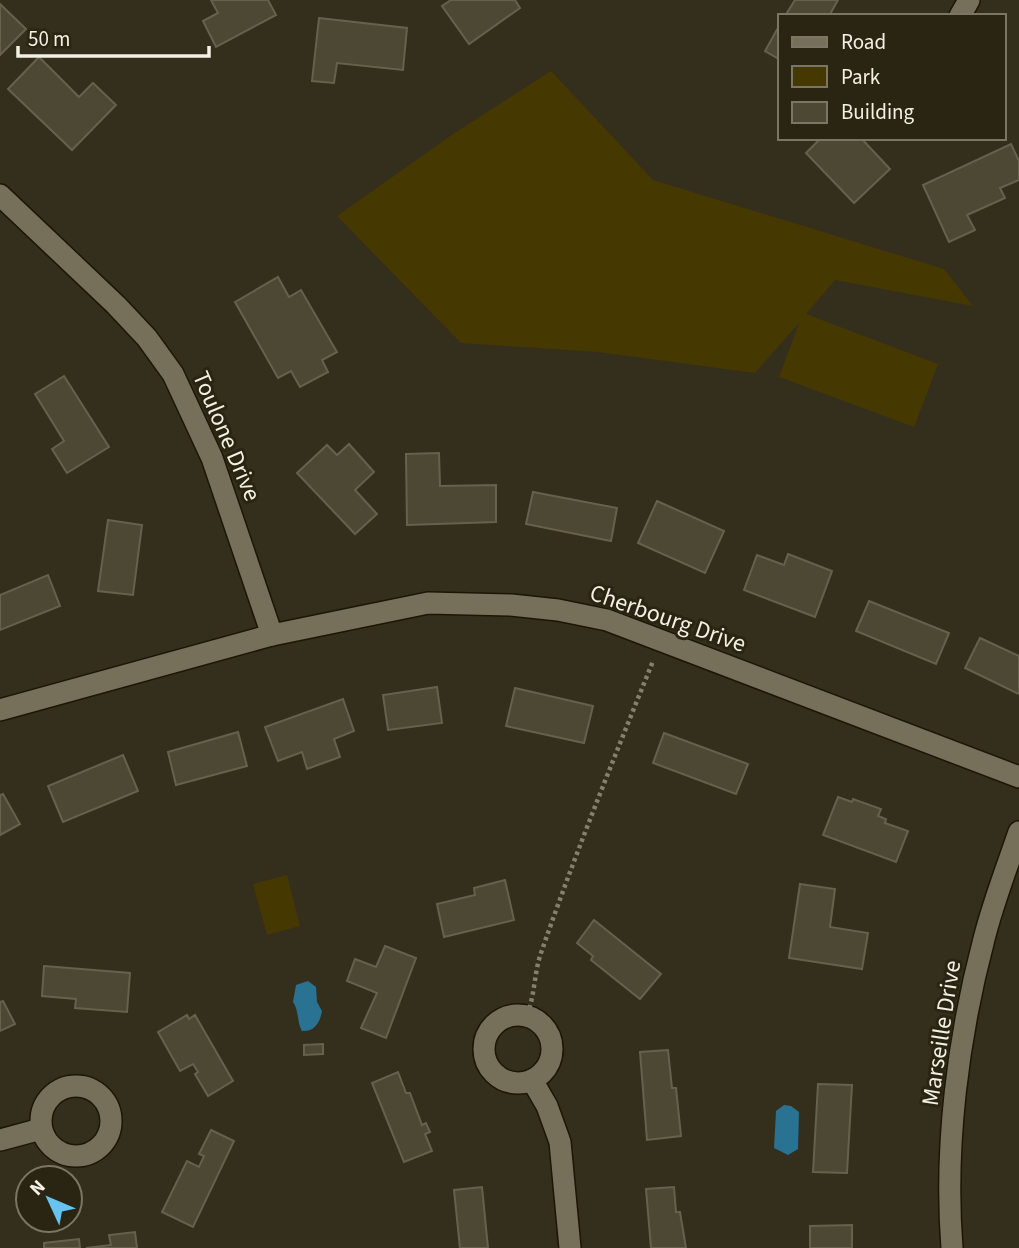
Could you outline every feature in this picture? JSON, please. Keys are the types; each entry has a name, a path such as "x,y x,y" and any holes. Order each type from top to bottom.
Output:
{"street":[{"name":"Toulone Drive","path":"0,195 116,305 147,338 173,374 212,458 271,635"},
{"name":"Cherbourg Drive","path":"0,710 271,635 428,603 511,604 607,620 1019,777"},
{"name":"Marseille Drive","path":"951,1248 954,1106 970,993 984,936 1019,832"},
{"path":"527,1015 538,1020 547,1029 553,1052 542,1074 533,1080 509,1082 498,1077 489,1068 483,1045 494,1024 504,1017 527,1015"},
{"path":"533,1080 547,1106 560,1142 570,1248"},
{"path":"0,1140 41,1129"}],"path":[{"path":"527,1015 536,969 565,881 662,640"}],"green space":[{"path":"551,71 653,180 944,269 973,306 835,280 806,314 938,364 914,427 779,377 799,323 755,373 598,352 461,343 337,216 453,134"},
{"path":"287,875 300,926 267,935 253,884"}],"water":[{"path":"308,981 316,987 317,1002 322,1011 316,1026 302,1031 293,1002 296,985"},
{"path":"784,1105 799,1112 798,1149 788,1155 774,1148 776,1111"}],"building":[{"path":"211,0 268,0 276,15 216,47 203,21 218,13"},
{"path":"451,0 515,0 520,8 469,44 442,6"},
{"path":"795,0 838,0 830,14 786,14"},
{"path":"0,4 26,29 0,55"},
{"path":"319,18 407,28 403,70 337,63 334,83 312,81"},
{"path":"778,28 778,58 765,51"},
{"path":"39,57 79,97 93,83 116,105 72,150 8,89"},
{"path":"819,140 863,140 890,169 854,203 806,153"},
{"path":"1011,144 1019,161 1019,180 1000,188 1005,198 967,215 975,230 949,242 923,185"},
{"path":"278,277 289,297 301,290 337,352 322,360 328,372 300,387 291,371 278,378 235,302"},
{"path":"64,376 109,447 67,473 52,449 64,441 35,394"},
{"path":"349,444 374,472 355,490 377,514 355,534 297,473 327,445 337,455"},
{"path":"439,453 440,486 496,485 496,522 407,525 406,454"},
{"path":"533,492 617,508 611,541 526,524"},
{"path":"657,501 724,531 705,573 638,543"},
{"path":"108,520 142,525 133,595 98,591"},
{"path":"788,554 832,571 815,617 744,590 757,555 784,565"},
{"path":"48,575 60,606 0,630 0,595"},
{"path":"869,601 949,633 936,664 856,631"},
{"path":"980,638 1019,656 1019,694 965,668"},
{"path":"437,687 442,723 388,730 383,695"},
{"path":"515,688 593,706 584,743 506,726"},
{"path":"343,699 354,731 334,739 340,757 307,769 302,752 278,761 265,727"},
{"path":"238,732 247,766 176,785 168,752"},
{"path":"664,733 748,764 736,794 653,763"},
{"path":"123,755 138,791 63,822 48,786"},
{"path":"3,794 20,824 0,835 0,795"},
{"path":"838,797 852,802 853,799 881,809 878,816 886,819 885,823 908,831 896,862 823,835"},
{"path":"505,880 514,920 444,937 437,904 475,895 474,888"},
{"path":"800,884 835,889 830,927 868,933 862,969 789,958"},
{"path":"594,920 661,974 640,999 591,960 593,956 577,943"},
{"path":"385,946 416,958 386,1038 361,1028 377,993 347,981 355,959 376,967"},
{"path":"44,966 130,973 127,1012 75,1008 76,999 42,996"},
{"path":"3,1001 15,1024 0,1031 0,1002"},
{"path":"187,1015 189,1019 195,1015 233,1081 208,1096 195,1074 198,1072 193,1064 180,1071 158,1032"},
{"path":"323,1044 323,1054 304,1055 304,1045"},
{"path":"668,1050 672,1088 676,1088 681,1136 647,1140 640,1052"},
{"path":"398,1072 406,1093 410,1093 422,1125 426,1123 430,1132 425,1134 432,1151 404,1162 372,1083"},
{"path":"818,1084 852,1085 847,1173 813,1172"},
{"path":"211,1130 234,1141 193,1227 162,1212 187,1161 199,1167 204,1156 199,1154"},
{"path":"482,1187 488,1248 460,1248 454,1190"},
{"path":"674,1187 676,1212 680,1212 686,1248 651,1248 646,1189"},
{"path":"852,1225 852,1248 810,1248 810,1226"},
{"path":"135,1232 137,1248 86,1248 111,1245 109,1235"},
{"path":"79,1239 80,1248 44,1248 44,1243"}]}
